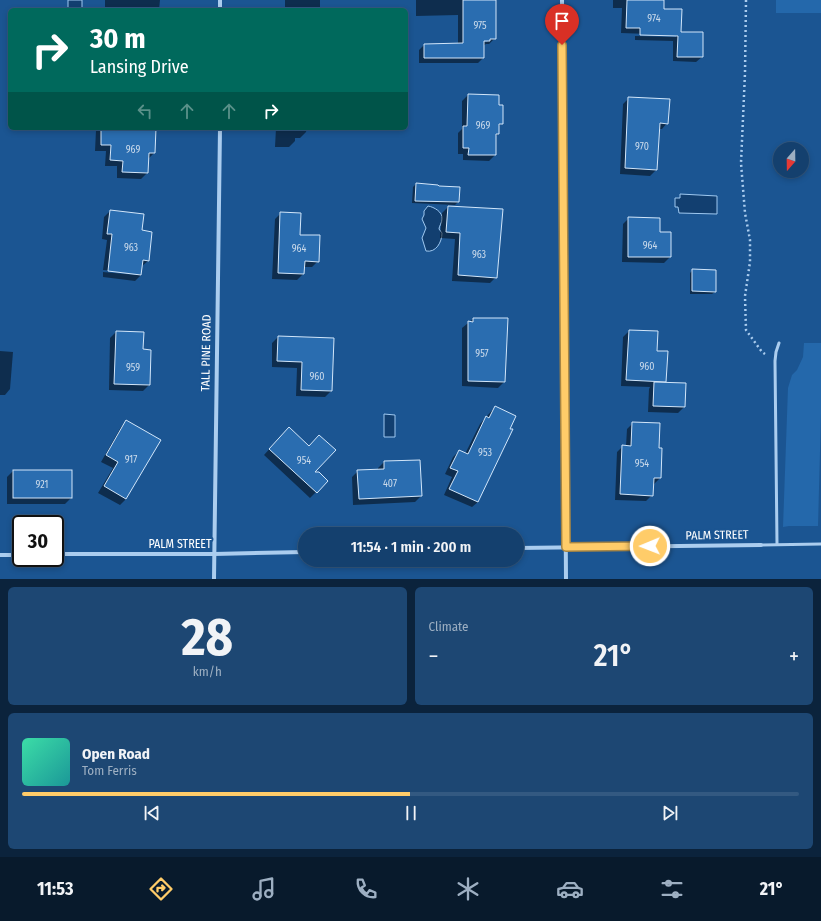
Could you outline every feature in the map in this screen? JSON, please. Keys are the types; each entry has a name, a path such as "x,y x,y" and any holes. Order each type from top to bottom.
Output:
{"street":[{"path":"562,0 566,579"},
{"name":"TALL PINE ROAD","path":"214,579 220,130"},
{"name":"PALM STREET","path":"524,548 762,545"},
{"name":"PALM STREET","path":"64,554 298,552"},
{"path":"0,555 12,554"}],"lane":[{"path":"777,544 775,361 779,343"},
{"name":"PALM STREET","path":"762,545 821,544"}],"path":[{"path":"746,0 745,73 741,163 745,213 750,240 750,262 745,296 746,330 762,352 775,361"}],"shaded area":[{"path":"68,0 82,0 82,8 68,8"},
{"path":"776,0 821,0 821,13 776,13"},
{"path":"680,194 717,196 717,214 679,213 678,207 675,207 675,198 680,198"},
{"path":"428,206 438,210 441,214 442,220 439,229 442,233 438,246 433,250 426,251 422,238 426,228 422,219 424,211"},
{"path":"804,343 821,343 818,526 783,527 788,388 792,375 797,370 803,357"},
{"path":"384,414 395,415 395,437 384,437"}],"building":[{"path":"463,0 496,0 496,39 484,41 484,58 424,58 424,44 463,43"},
{"path":"627,0 664,0 664,9 682,9 681,32 703,32 703,57 677,57 678,36 640,35 640,28 626,28"},
{"path":"468,94 499,95 499,105 503,105 503,124 499,124 499,134 496,134 496,155 468,155 469,148 463,148 463,126 467,126"},
{"path":"628,97 670,99 668,124 660,123 657,170 625,168"},
{"path":"101,130 156,130 155,153 149,153 148,173 122,172 123,161 110,160 111,145 101,145"},
{"path":"416,183 460,187 459,202 415,201"},
{"path":"448,206 503,209 497,278 458,275 460,233 446,232"},
{"path":"110,210 144,214 142,230 152,232 149,261 143,260 141,275 108,271 112,234 107,234"},
{"path":"280,212 301,213 300,235 320,235 319,262 305,261 304,274 278,273"},
{"path":"628,217 660,218 660,232 671,232 671,257 628,257"},
{"path":"692,269 716,270 716,292 692,291"},
{"path":"473,318 508,318 505,382 468,381 468,321 473,322"},
{"path":"629,330 658,331 657,351 668,351 666,382 626,380"},
{"path":"116,331 144,332 143,349 151,350 150,385 114,384"},
{"path":"278,336 334,338 332,391 301,390 302,362 277,361"},
{"path":"654,382 686,383 685,407 653,406"},
{"path":"495,406 516,416 510,429 513,429 478,502 449,489 458,471 450,468 459,450 468,454 486,416 489,418"},
{"path":"126,420 161,440 126,499 104,486 118,462 106,455"},
{"path":"632,422 660,423 659,448 662,448 661,478 654,478 653,496 620,494 622,445 631,446"},
{"path":"289,427 309,446 319,435 336,450 315,472 319,472 328,481 317,493 269,449"},
{"path":"420,460 422,496 359,499 357,470 384,469 384,461"},
{"path":"13,470 72,470 72,498 13,498"}],"route":[{"path":"562,45 566,547 650,546"}]}
